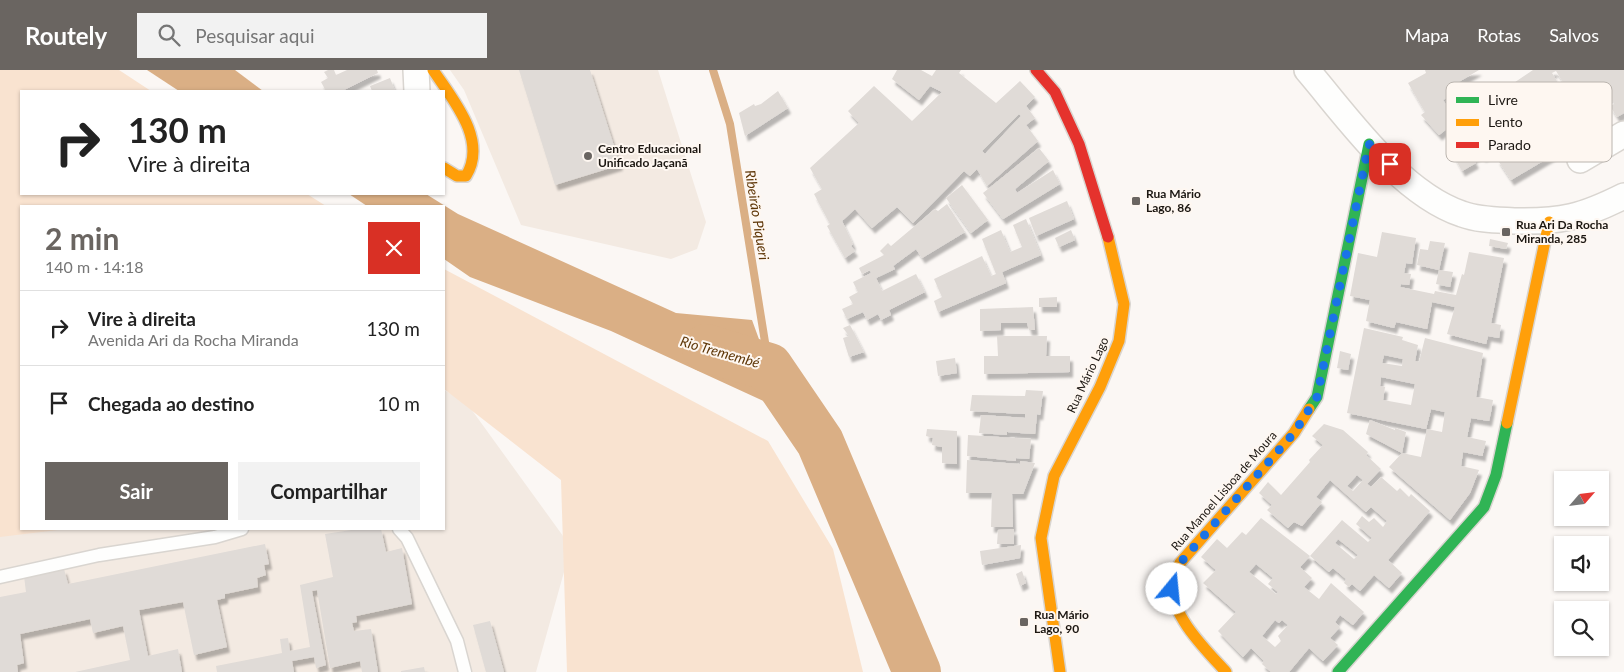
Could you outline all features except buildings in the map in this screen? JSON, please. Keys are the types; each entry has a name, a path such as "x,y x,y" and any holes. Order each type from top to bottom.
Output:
{"street":[{"path":"416,70 417,90"},
{"path":"433,70 466,122 472,136 475,157 473,169 466,176 457,176 445,169"},
{"name":"Rua Mário Lago","path":"1036,70 1054,92 1079,144 1112,249 1124,304 1119,341 1100,387 1054,476 1043,523 1041,538 1060,672"},
{"path":"1307,70 1369,144 1401,175 1429,198 1462,214 1495,221 1549,222 1589,213 1624,196"},
{"path":"1612,141 1624,134"},
{"name":"Rua Manoel Lisboa de Moura","path":"1226,672 1201,644 1178,608 1172,589 1173,578 1180,563 1294,433 1317,397 1369,144"},
{"path":"1338,672 1484,507 1496,475 1549,222"}],"lane":[{"path":"0,577 99,555 216,536 238,530"},
{"path":"400,530 411,546 457,641 465,672"}],"shaded area":[{"path":"0,70 119,70 149,90 20,90 20,195 309,195 324,205 20,205 20,530 58,530 0,537"},
{"name":"Centro Educacional Unificado Jaçanã","path":"450,70 658,70 706,222 697,249 671,259 521,225 464,90"},
{"path":"445,270 768,441 833,549 863,672 567,672 561,480 445,390"},
{"path":"445,391 466,402 571,547 536,672 0,672 0,460 20,530 445,530"}],"water":[{"path":"147,70 235,70 262,90 177,90"},
{"path":"350,195 428,195 444,205 366,205"},
{"path":"445,206 458,214 676,313 752,320 785,411 611,331 470,277 445,260"}],"waterway":[{"name":"Ribeirão Piqueri","path":"713,70 730,124 769,367"},
{"name":"Rio Tremembé","path":"706,348 769,367 820,442 917,672"}],"traffic: fast":[{"path":"1309,409 1317,397 1369,144"},
{"path":"1338,672 1484,507 1496,475 1507,423"}],"traffic: slow":[{"path":"433,70 458,107 465,121 473,148 472,162 466,176 457,176 445,169"},
{"path":"1507,423 1549,222"},
{"path":"1060,672 1041,538 1054,476 1100,387 1119,341 1124,304 1108,237"},
{"path":"1226,672 1200,643 1183,620 1173,596 1173,579 1180,563 1294,433 1309,409"}],"traffic: jam":[{"path":"1036,70 1055,92 1079,144 1108,237"}],"place":[{"name":"Centro Educacional Unificado Jaçanã","path":"588,156"},
{"name":"Rua Mário Lago, 86","path":"1136,201"},
{"name":"Rua Ari Da Rocha Miranda, 285","path":"1506,232"},
{"name":"Rua Mário Lago, 90","path":"1024,622"}],"route":[{"path":"1172,589 1173,578 1180,563 1294,433 1317,397 1369,144 1390,164"}]}
